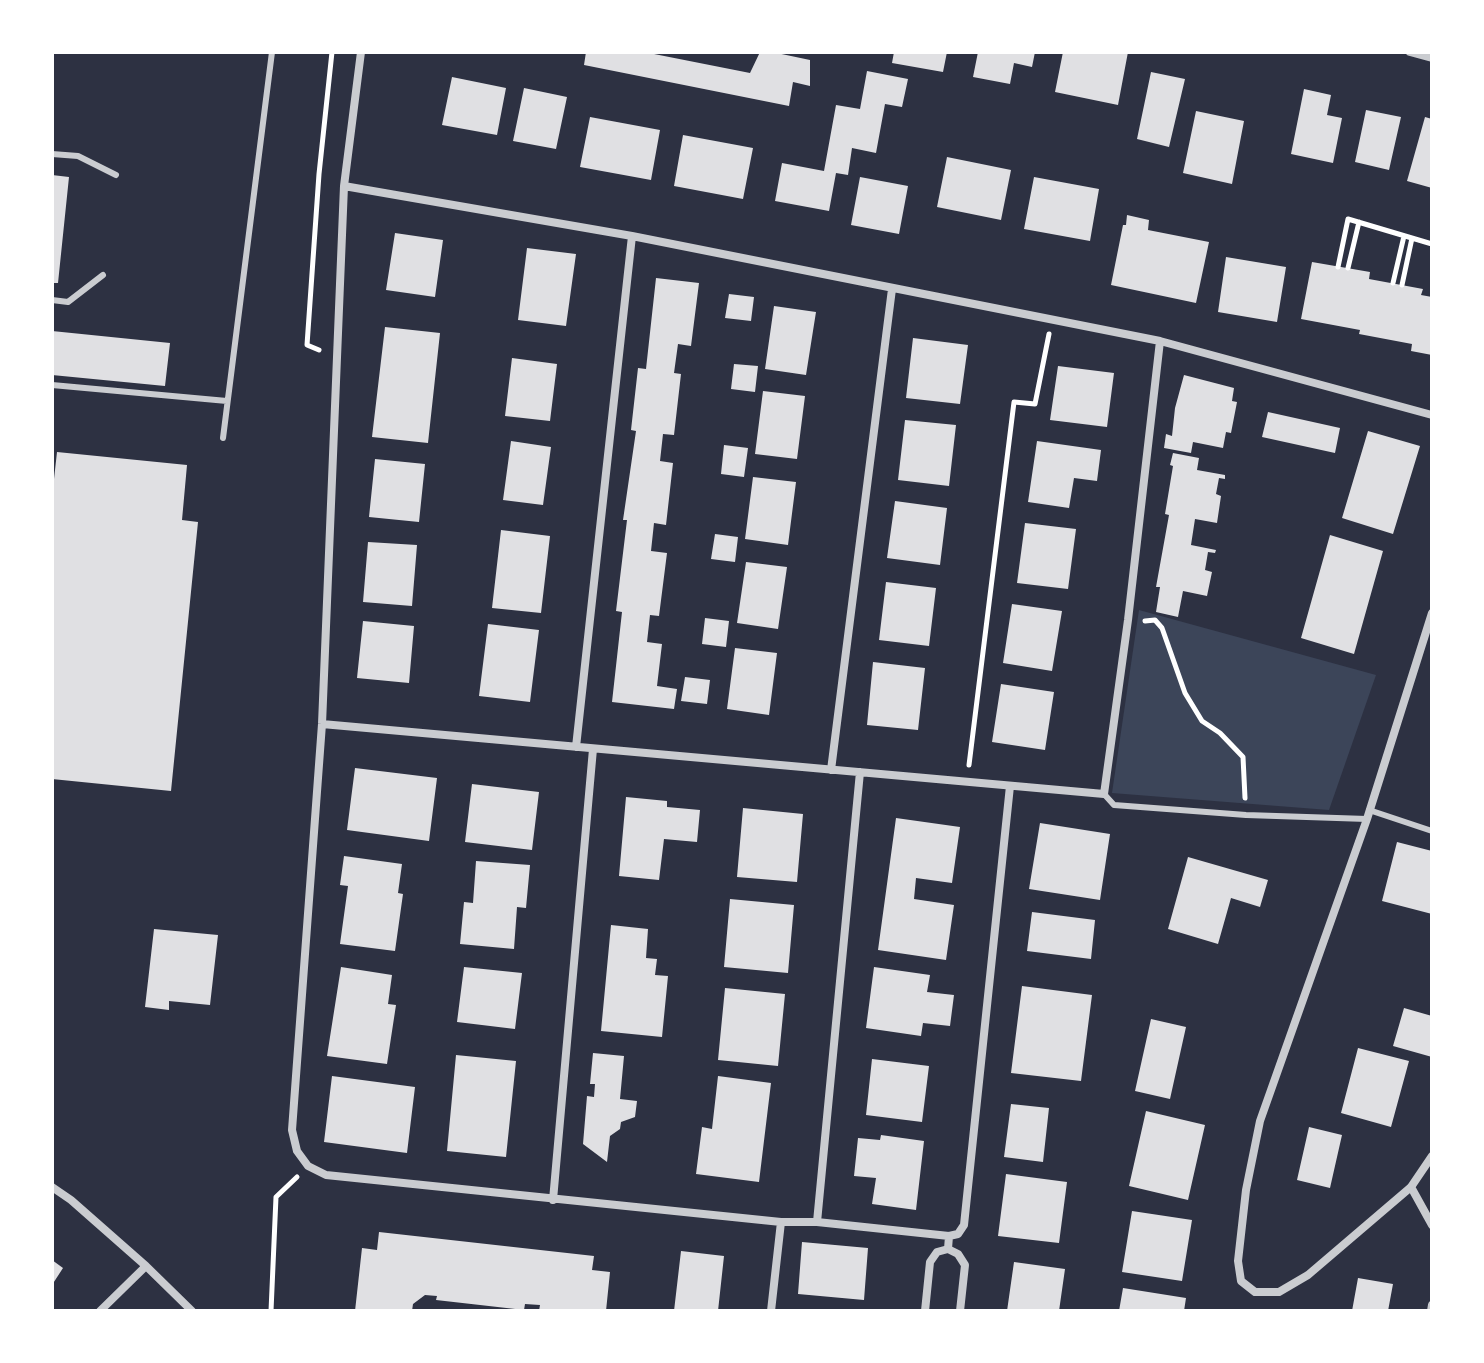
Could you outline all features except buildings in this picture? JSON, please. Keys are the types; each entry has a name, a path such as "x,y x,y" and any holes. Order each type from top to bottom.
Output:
{"street":[{"path":"361,52 344,186 322,724 292,1130 297,1151 308,1166 326,1175 553,1200 781,1222 817,1222 949,1236 958,1234 964,1225 1010,786"},
{"path":"1410,52 1432,58"},
{"path":"344,186 632,236 1160,341 1432,415"},
{"path":"576,747 632,236"},
{"path":"831,770 892,289"},
{"path":"322,724 1104,794 1128,620 1160,341"},
{"path":"1432,613 1368,815 1260,1121 1246,1190 1238,1261 1241,1281 1255,1292 1279,1292 1308,1275 1411,1187 1432,1156"},
{"path":"553,1200 593,749"},
{"path":"817,1222 860,772"},
{"path":"52,1187 146,1266 192,1311"},
{"path":"1411,1187 1432,1225"},
{"path":"771,1311 781,1222"},
{"path":"948,1249 949,1236"},
{"path":"925,1311 930,1262 937,1252 948,1249 958,1254 965,1265 960,1311"},
{"path":"100,1311 146,1266"},
{"path":"1431,1311 1432,1305"}],"lane":[{"path":"223,438 272,52"},
{"path":"52,154 78,156 116,175"},
{"path":"52,300 68,302 103,275"},
{"path":"52,385 227,401"},
{"path":"1104,794 1114,805 1246,815 1368,815 1432,831"}],"path":[{"path":"332,52 319,174 307,345 337,358"},
{"path":"1338,267 1348,219 1432,244"},
{"path":"1348,268 1359,222"},
{"path":"1393,283 1404,236"},
{"path":"1402,285 1412,238"},
{"path":"967,782 1014,402 1035,404 1051,320"},
{"path":"1128,620 1155,620 1162,628 1185,693 1202,721 1220,733 1243,757 1246,815"},
{"path":"271,1311 276,1197 308,1166"}],"shaded area":[{"path":"1139,610 1376,675 1329,810 1112,793"}]}
